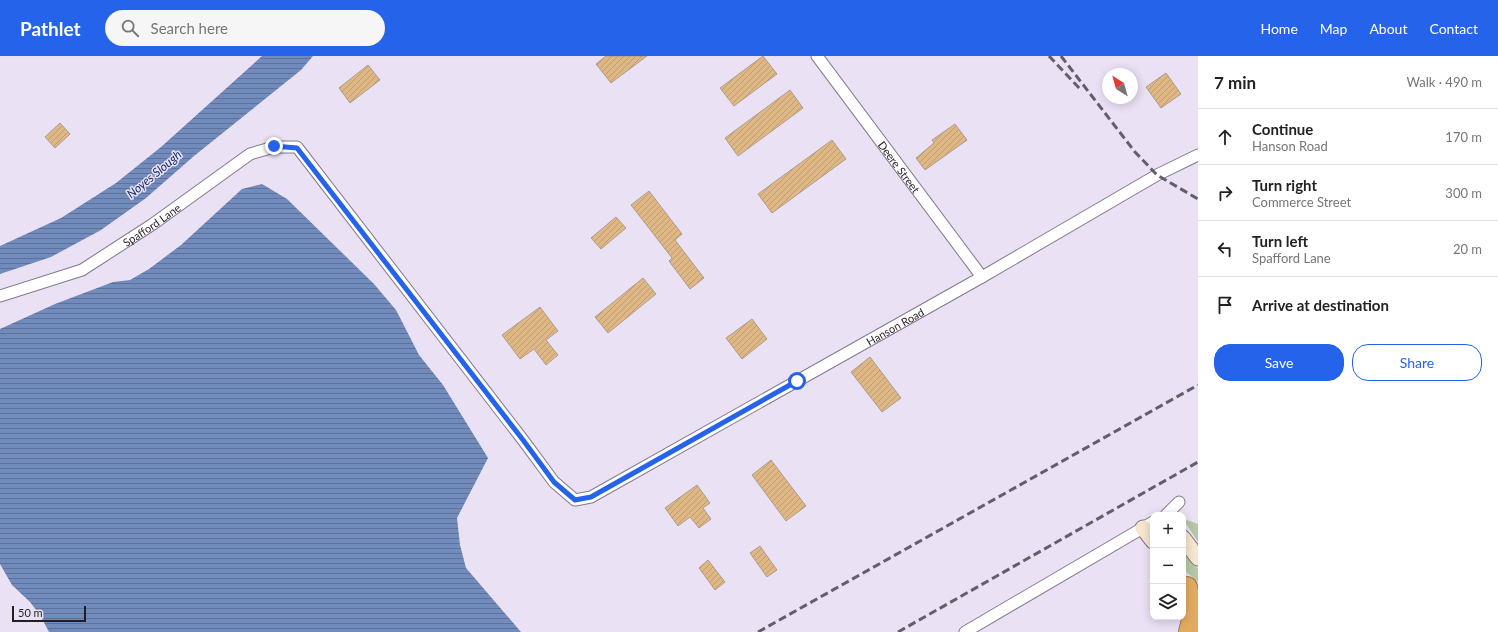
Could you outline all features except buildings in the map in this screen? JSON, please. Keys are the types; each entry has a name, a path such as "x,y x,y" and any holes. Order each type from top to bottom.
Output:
{"highway":[{"path":"1189,632 1193,616 1190,590"}],"main road":[{"path":"1186,542 1198,558"}],"street":[{"name":"Deere Street","path":"817,56 982,277"},
{"name":"Spafford Lane","path":"0,296 82,270 153,224 250,154 274,146 297,148 519,434 554,482 575,500 591,497"},
{"name":"Hanson Road","path":"591,497 982,277 1157,175 1198,155"},
{"path":"1169,512 1180,502"},
{"path":"965,632 1148,525"}],"green space":[{"path":"1187,520 1198,524 1198,542 1186,524"},
{"path":"1186,553 1198,569 1198,582 1186,572"}],"water":[{"name":"Noyes Slough","path":"262,56 313,56 301,70 194,156 146,198 101,230 51,257 0,274 0,246 61,218 116,183 161,147"},
{"path":"262,184 287,199 374,284 396,310 419,355 443,385 488,458 457,518 460,545 466,568 521,632 49,632 40,615 30,602 12,585 0,564 0,329 55,304 113,282 130,280 149,269 181,245 242,189"}],"railway":[{"path":"1049,56 1081,90"},
{"path":"1061,56 1135,152 1157,175 1198,199"},
{"path":"758,632 1198,385"},
{"path":"898,632 1198,462"}],"route":[{"path":"274,146 297,148 554,482 575,500 591,497 797,381"}]}
